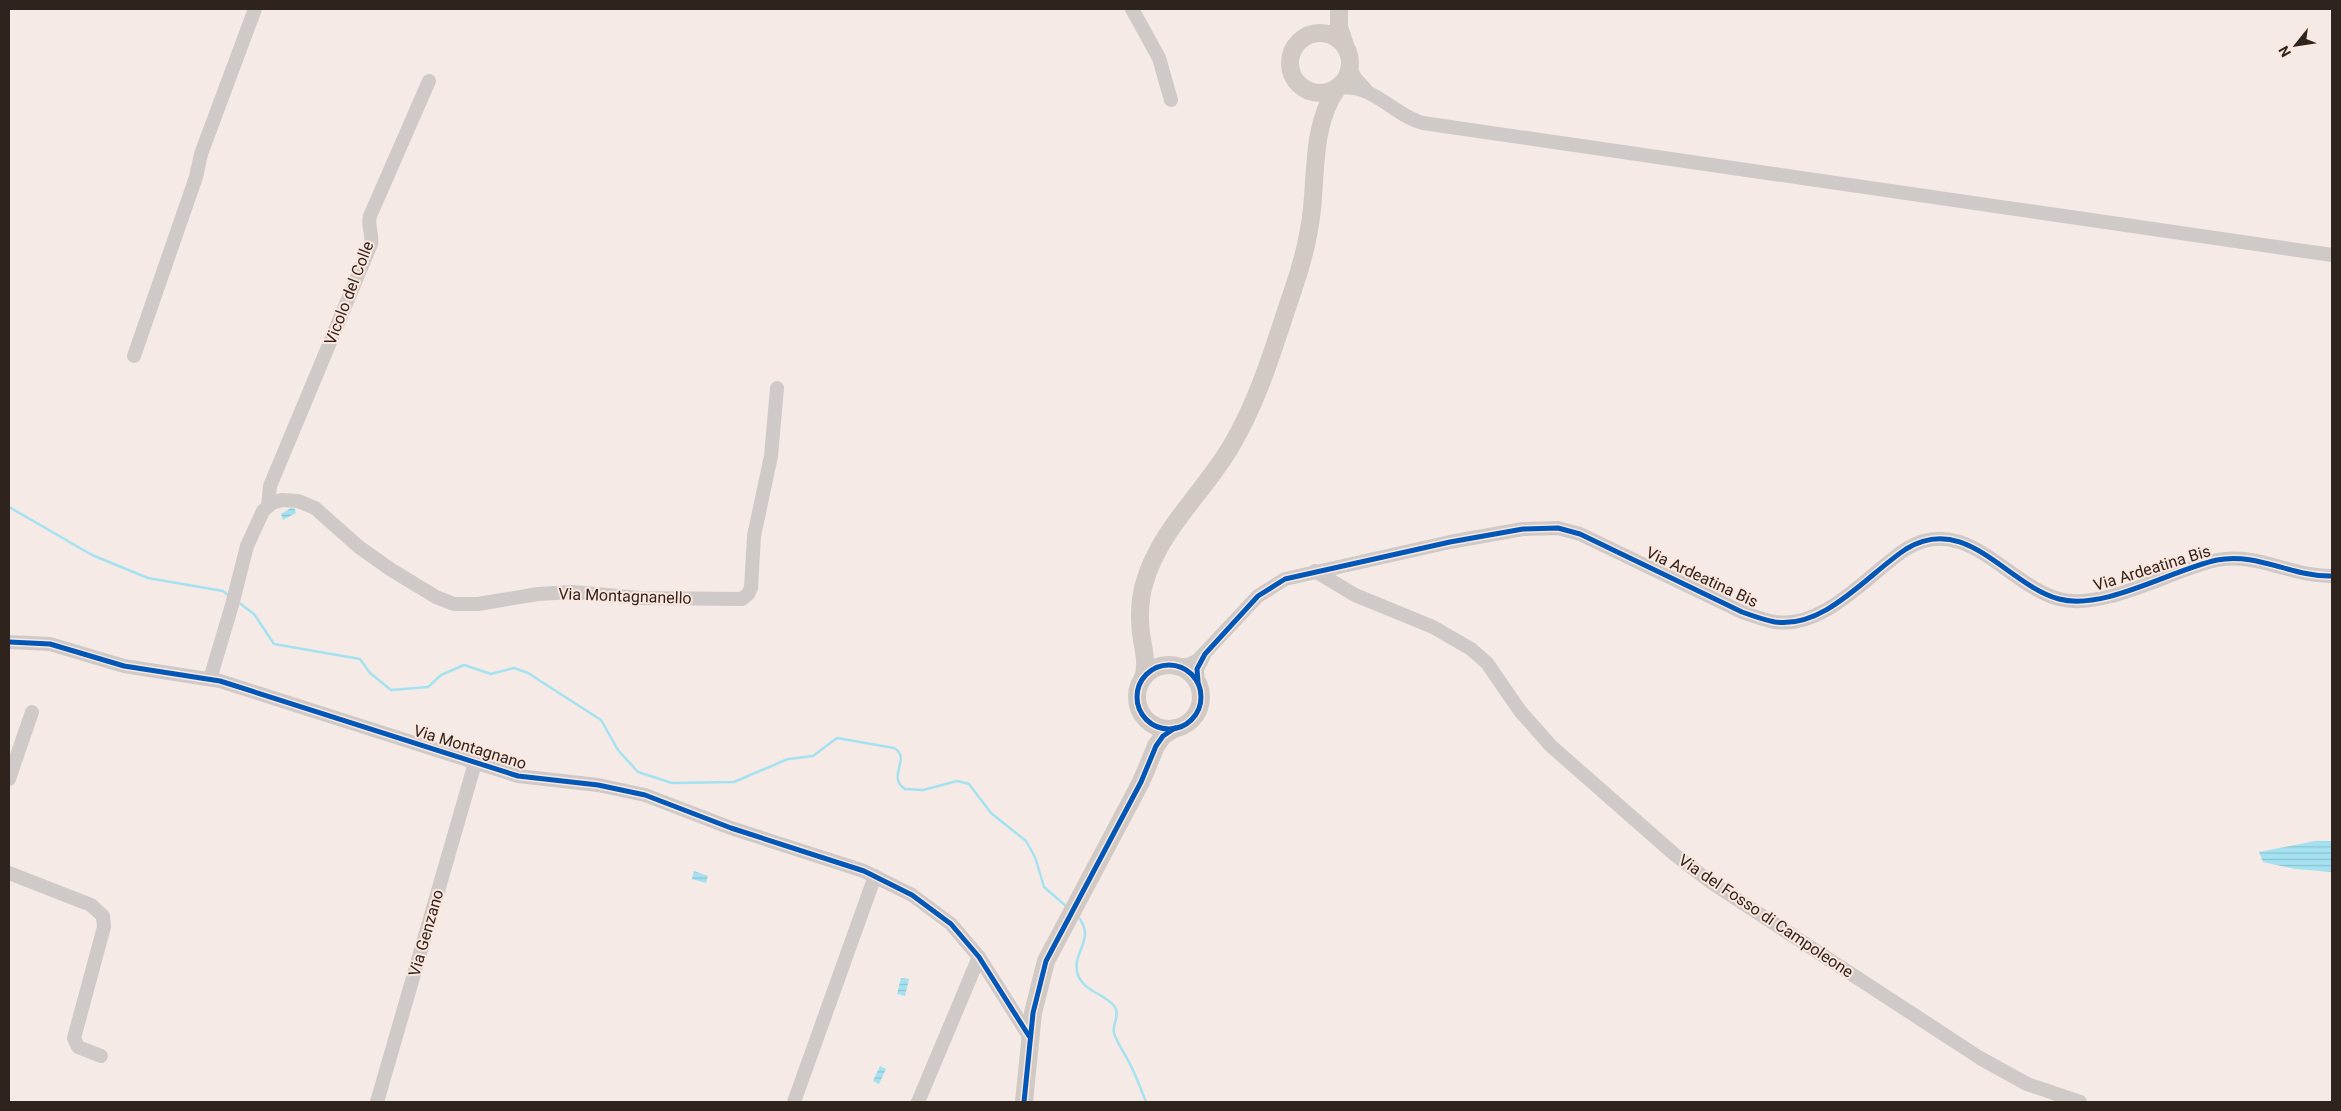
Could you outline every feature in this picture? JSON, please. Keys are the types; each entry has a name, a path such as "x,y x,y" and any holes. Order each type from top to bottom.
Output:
{"main road":[{"path":"1319,33 1327,26 1338,9"},
{"path":"1151,760 1152,734 1138,703 1139,686 1143,678 1146,660 1141,629 1141,599 1149,567 1164,537 1214,472 1245,421 1293,291 1309,231 1319,135 1324,112 1337,89 1348,76 1350,69 1351,61 1339,27 1338,9"},
{"path":"1337,89 1321,94 1305,89 1298,84 1290,68 1292,52 1303,38 1319,33 1329,34 1345,45"},
{"path":"1305,89 1314,104 1319,135"},
{"path":"1024,1102 1034,1005 1041,976 1052,947 1141,782 1160,741 1175,728 1190,721 1196,715 1201,699 1198,682 1186,669 1152,659 1143,647"},
{"path":"1143,678 1150,671 1172,665"},
{"path":"1145,718 1159,727 1175,728"}],"street":[{"path":"130,352 187,178 201,154 255,9"},
{"path":"1132,9 1161,62 1171,100"},
{"path":"1350,69 1360,84 1371,94 1409,118 1423,123 2332,255"},
{"name":"Vicolo del Colle","path":"268,506 270,486 371,244 372,235 368,221 429,81"},
{"path":"1337,89 1352,88 1371,94"},
{"name":"Via Montagnanello","path":"268,506 278,500 288,500 301,502 315,508 352,541 390,569 436,597 456,604 478,604 538,594 573,592 641,598 740,600 747,596 750,590 754,532 771,456 777,388"},
{"path":"210,679 237,589 247,546 260,516 268,506"},
{"name":"Via Ardeatina Bis","path":"1198,682 1197,669 1205,654 1253,600 1268,588 1285,579 1315,570 1485,535 1531,528 1558,528 1590,538 1742,612 1769,621 1783,622 1801,620 1824,611 1906,549 1918,543 1933,540 1956,542 1977,548 2032,588 2050,596 2068,600 2104,597 2209,562 2233,558 2256,560 2301,573 2332,576"},
{"name":"Via del Fosso di Campoleone","path":"1315,570 1355,596 1432,626 1471,649 1490,668 1520,711 1551,746 1627,815 1700,875 1980,1058 2027,1084 2080,1102"},
{"name":"Via Montagnano","path":"9,642 50,644 124,666 210,679 525,777 598,785 651,796 722,826 875,876 912,895 938,912 958,931 1030,1036"},
{"name":"Via Ardeatina Bis","path":"1172,665 1192,663 1205,654"},
{"path":"9,778 32,712"},
{"name":"Via Genzano","path":"377,1102 475,763"},
{"path":"9,873 91,905 103,916 104,927 74,1038 78,1046 101,1056"},
{"path":"794,1102 875,876"},
{"path":"918,1102 978,958"}],"water":[{"path":"291,508 295,509 296,513 283,520 281,514"},
{"path":"2315,841 2332,841 2332,872 2295,869 2263,862 2259,852"},
{"path":"694,871 708,876 706,883 692,879"},
{"path":"901,978 909,979 905,996 897,994"},
{"path":"880,1066 886,1069 879,1084 873,1081"}],"waterway":[{"path":"9,507 92,555 148,578 223,591 229,596"},
{"path":"238,602 254,614 274,644 360,659 370,673 391,690 428,687 441,675 464,665 491,674 514,668 528,673 601,720 618,750 638,772 672,783 734,782 788,759 813,756 837,738 894,748 901,757 898,779 905,789 923,790 957,781 969,784 991,813 1026,841 1035,857 1044,887 1067,907"},
{"path":"1077,915 1083,924 1085,932 1077,959 1078,975 1085,986 1111,1002 1115,1007 1117,1014 1114,1033 1146,1102"}],"cycle path":[{"path":"1198,682 1197,669 1205,654 1258,596 1285,579 1450,542 1523,529 1558,528 1580,534 1742,612 1775,622 1793,622 1811,617 1828,609 1906,549 1928,540 1948,539 1967,545 1986,555 2040,591 2059,599 2077,601 2117,595 2199,565 2232,558 2246,559 2303,573 2332,576"},
{"path":"9,642 50,644 124,666 220,681 518,776 598,785 645,795 731,828 864,871 912,895 951,924 979,957 1029,1036"},
{"path":"1169,665 1187,671 1195,679 1201,697 1195,715 1187,723 1169,729 1151,723 1143,715 1137,697 1143,679 1151,671 1169,665"},
{"path":"1024,1102 1033,1013 1046,961 1141,782 1156,746 1163,736 1175,728"}]}
